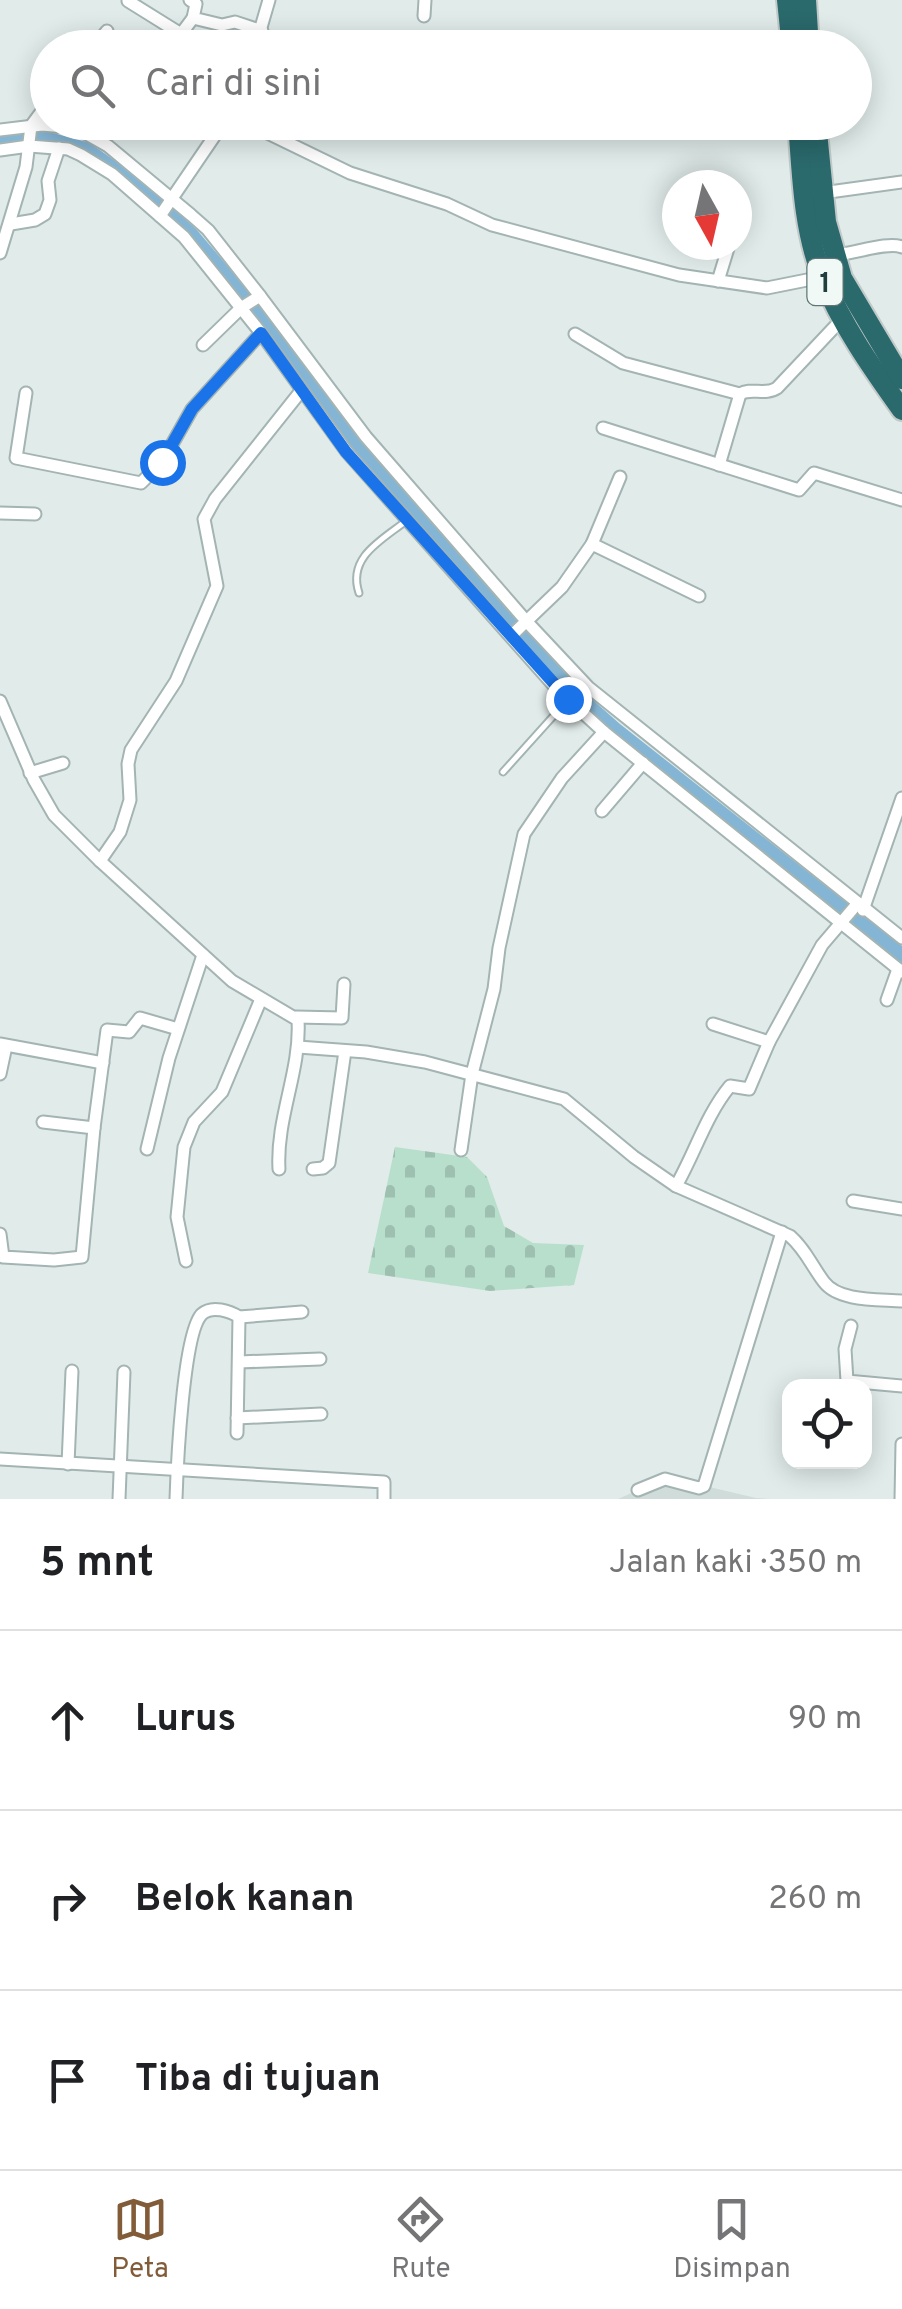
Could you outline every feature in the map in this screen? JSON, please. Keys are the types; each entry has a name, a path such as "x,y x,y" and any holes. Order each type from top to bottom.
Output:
{"highway":[{"path":"787,0 790,30"},
{"path":"806,0 808,30"},
{"name":"1","path":"800,140 809,226 822,277 868,362 902,410"},
{"name":"1","path":"818,140 834,256 850,294 902,379"}],"street":[{"path":"128,0 175,30"},
{"path":"184,30 193,18 196,4 190,0"},
{"path":"262,30 270,0"},
{"path":"424,16 425,0"},
{"path":"193,18 222,25 235,22 257,30"},
{"path":"0,130 30,136"},
{"path":"0,150 30,136"},
{"path":"0,253 11,224 30,136"},
{"path":"40,140 81,154 208,230 251,301 286,347 519,629 568,699 643,762 853,912 902,938"},
{"path":"96,140 167,207 198,252 251,301 261,333 286,347 302,391 408,519 519,629 853,912 900,970 888,1000"},
{"path":"167,207 212,140"},
{"path":"282,140 350,173 447,204 492,225 678,275 767,288 822,277"},
{"path":"11,224 45,214 50,200 48,182 59,148"},
{"path":"822,192 902,182"},
{"path":"834,256 862,253 888,244 902,247"},
{"path":"718,281 725,260"},
{"path":"203,344 251,301"},
{"path":"720,465 740,394 777,388 843,318"},
{"path":"26,393 16,458 141,483 162,462 192,409 261,333"},
{"path":"575,334 623,363 740,394"},
{"path":"100,861 120,832 130,800 128,764 132,750 176,681 218,586 204,520 215,499 302,391"},
{"path":"603,428 799,490 814,474 902,500"},
{"path":"349,450 364,439"},
{"path":"519,629 570,578 592,544 620,477"},
{"path":"0,513 35,514"},
{"path":"592,544 699,596"},
{"path":"0,701 30,773 54,815 232,980 296,1017 342,1018 344,984"},
{"path":"460,1150 472,1074 492,1002 499,948 524,834 562,778 604,732"},
{"path":"602,812 643,762"},
{"path":"30,773 64,763"},
{"path":"676,1186 717,1105 730,1086 749,1089 769,1042 814,959 853,912 902,798"},
{"path":"147,1149 178,1029 203,955"},
{"path":"186,1262 177,1218 184,1147 194,1122 222,1092 261,999"},
{"path":"279,1169 278,1134 298,1047 296,1017"},
{"path":"0,1234 3,1256 54,1260 82,1257 107,1030 129,1032 140,1018 178,1029"},
{"path":"713,1024 769,1042"},
{"path":"0,1074 3,1045 103,1063"},
{"path":"298,1047 366,1052 472,1074 564,1099 676,1186 782,1232 803,1247 824,1283 834,1291 902,1301"},
{"path":"313,1168 329,1163 345,1051"},
{"path":"43,1122 94,1128"},
{"path":"852,1201 902,1209"},
{"path":"638,1490 665,1479 704,1486 782,1232"},
{"path":"176,1499 188,1359 196,1328 206,1311 230,1311 239,1317 302,1312"},
{"path":"237,1433 239,1317"},
{"path":"850,1326 844,1349 848,1381 902,1386"},
{"path":"239,1362 320,1359"},
{"path":"68,1464 72,1371"},
{"path":"119,1499 124,1372"},
{"path":"237,1418 321,1414"},
{"path":"901,1499 902,1444"},
{"path":"0,1459 384,1482 384,1499"}],"lane":[{"path":"359,592 354,574 359,562 408,519"},
{"path":"503,772 568,699"}],"shaded area":[{"path":"667,1477 756,1498 771,1499 618,1499"}],"green space":[{"path":"395,1147 467,1157 487,1177 504,1226 533,1243 584,1245 574,1285 490,1291 368,1273"}],"waterway":[{"path":"0,144 30,138"},
{"path":"52,140 86,149 140,187 192,235 265,321 349,437 571,690 902,955"}],"route":[{"path":"162,462 192,409 261,333 346,452 568,699"}]}
